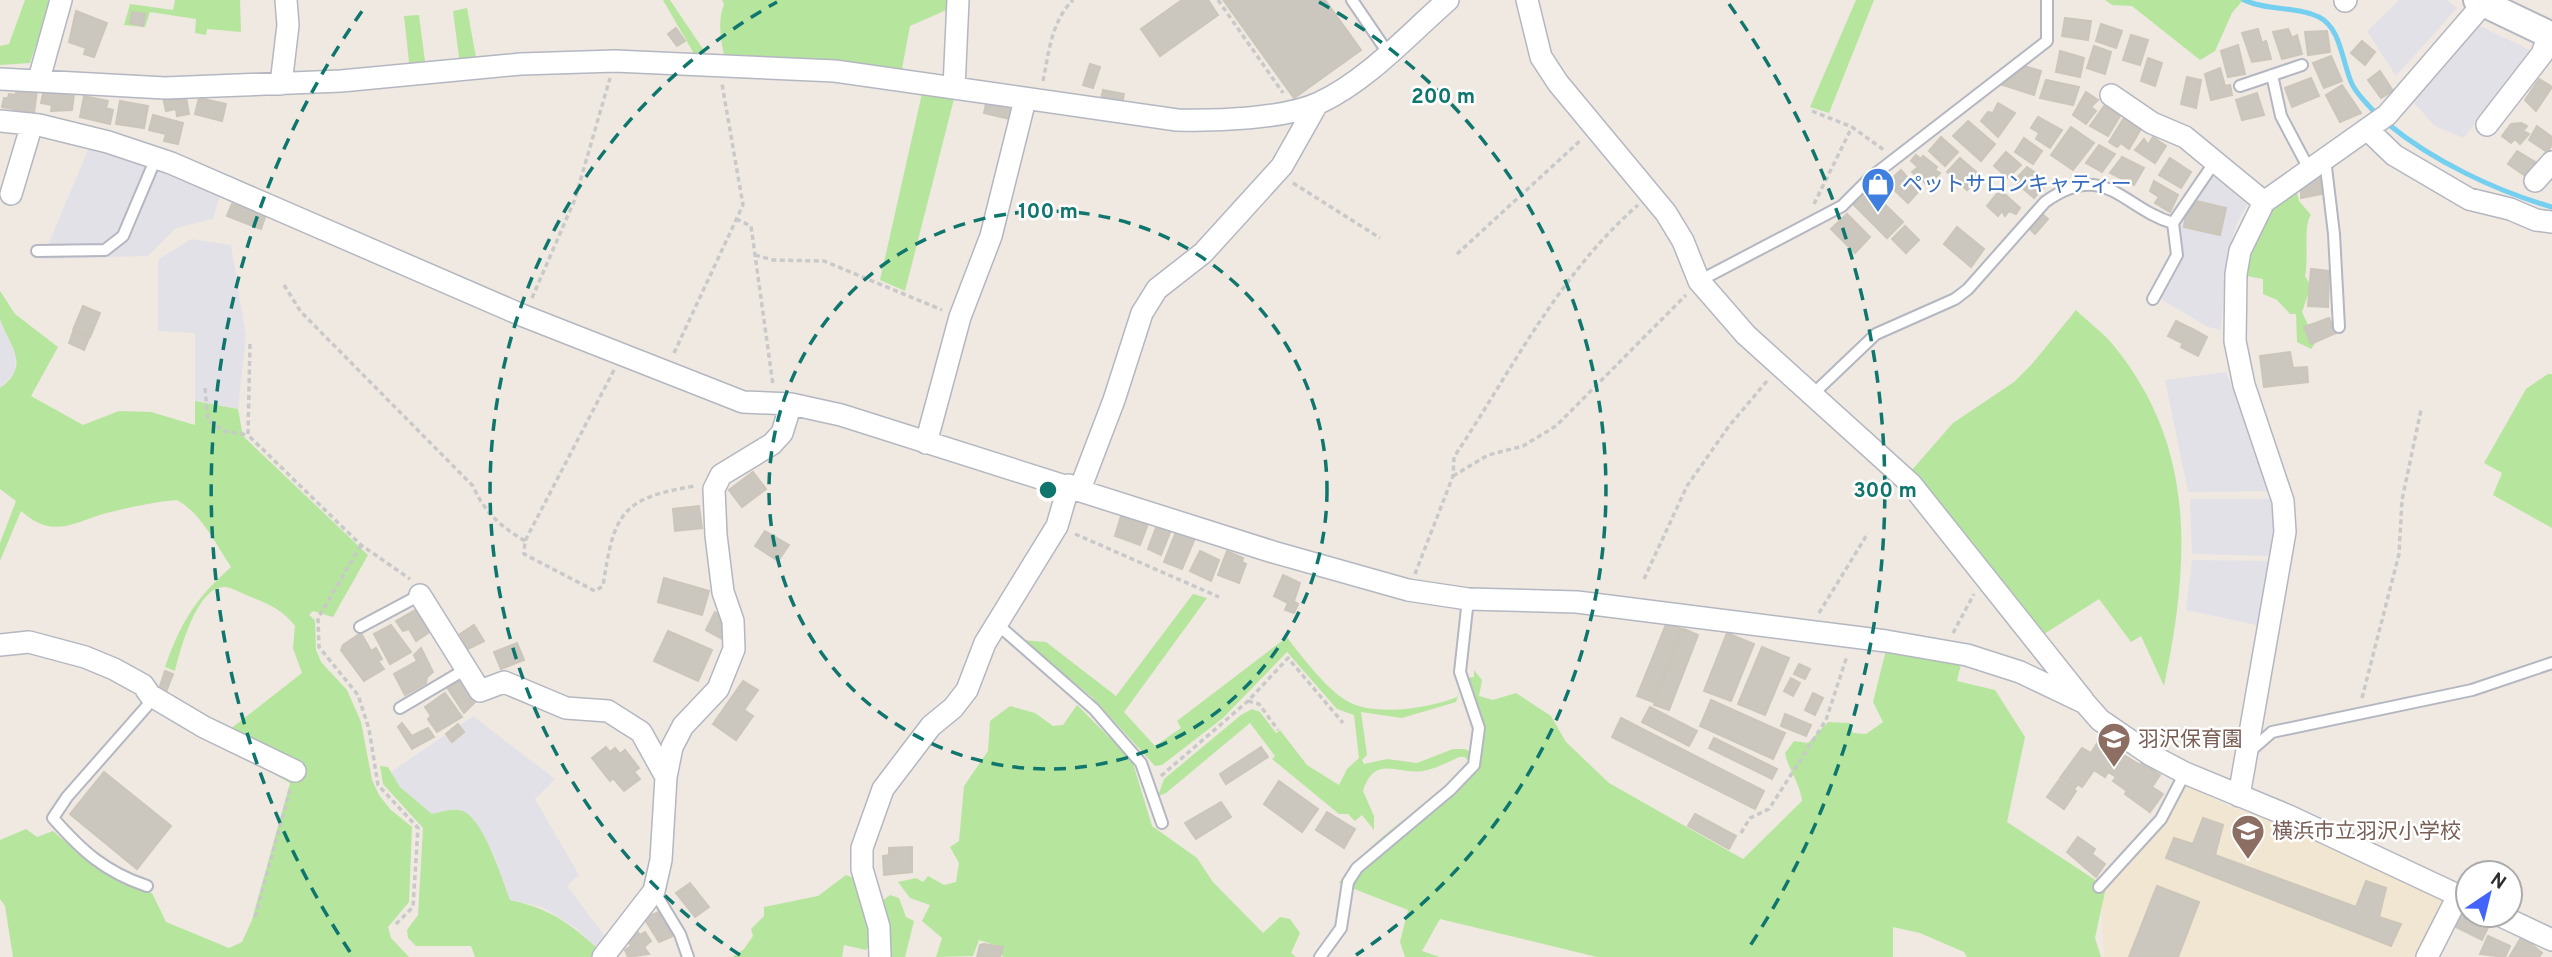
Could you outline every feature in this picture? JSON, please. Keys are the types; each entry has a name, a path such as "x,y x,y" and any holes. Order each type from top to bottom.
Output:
{"street":[{"path":"38,79 61,0"},
{"path":"281,85 288,25 286,0"},
{"path":"954,89 958,0"},
{"path":"0,79 38,79 127,88 281,85 412,76 521,64 615,61 835,71 954,89 1033,95 1177,120 1255,117 1317,104 1354,82 1448,0"},
{"path":"1527,0 1541,57 1683,241 1699,281 1746,335 1911,484 2100,720 2151,755 2185,773 2454,894"},
{"path":"2239,796 2285,533 2283,501 2244,385 2235,341 2236,274 2240,251 2264,202 2388,115 2480,2 2551,36 2542,54 2487,125"},
{"path":"926,443 960,317 991,236 1033,95"},
{"path":"2111,95 2152,123 2185,137 2216,160 2253,196 2264,202"},
{"path":"880,957 879,927 862,869 863,848 883,789 931,726 953,709 967,690 985,643 1057,526 1114,400 1142,313 1157,289 1203,253 1276,172 1301,138 1317,104"},
{"path":"0,121 33,124 108,142 156,158 369,246 524,316 743,402 783,404 841,415 1285,556 1408,590 1468,599 1577,602 1967,655 2020,672 2085,703"},
{"path":"10,194 33,124"},
{"path":"2368,128 2394,155 2469,199 2510,209 2536,220 2552,222"},
{"path":"2535,181 2552,162"},
{"path":"603,957 654,891 661,860 666,777 672,747 683,726 718,689 734,649 733,621 723,592 714,489 721,475 772,444 782,433 783,404"},
{"path":"420,595 480,691 504,682 566,708 608,711 641,732 666,777"},
{"path":"0,645 30,642 85,657 143,685 150,695 204,727 295,771"},
{"path":"2427,957 2454,913"},
{"path":"2524,927 2552,940"}],"lane":[{"path":"1352,0 1388,53"},
{"path":"1699,281 1842,206 1870,178 2047,41 2047,0"},
{"path":"2240,86 2302,65"},
{"path":"2272,75 2281,116 2317,163 2334,234 2339,327"},
{"path":"37,251 105,250 123,236 156,158"},
{"path":"2153,299 2177,255 2173,223 2216,160"},
{"path":"1812,395 1876,334 1955,299 1968,289 2055,194 2092,184 2114,189 2173,223"},
{"path":"360,627 420,595"},
{"path":"1320,957 1341,928 1348,882 1357,868 1450,790 1474,765 1479,728 1460,672 1468,599"},
{"path":"997,624 1094,709 1141,763 1162,823"},
{"path":"2244,756 2272,732 2472,690 2552,663"},
{"path":"400,708 466,669"},
{"path":"147,886 117,876 78,847 52,818 67,797 147,706 150,695"},
{"path":"2099,887 2161,819 2185,773"},
{"path":"654,891 680,934 688,957"}],"path":[{"path":"1033,95 1055,27 1061,13 1073,0"},
{"path":"1218,0 1294,109"},
{"path":"524,316 575,199 615,61"},
{"path":"665,373 743,205 719,65"},
{"path":"1812,111 1852,127 1869,137 1894,159"},
{"path":"1457,254 1596,127"},
{"path":"1809,210 1818,199 1852,127"},
{"path":"1276,172 1380,238"},
{"path":"1408,590 1453,476 1454,457 1538,322 1609,230 1650,195"},
{"path":"736,219 751,226 783,404"},
{"path":"755,255 773,260 824,261 960,317"},
{"path":"1453,476 1488,455 1523,446 1556,426 1699,281"},
{"path":"284,285 301,312 473,486 482,508 499,526 525,541"},
{"path":"248,435 250,344"},
{"path":"622,355 525,541 524,554 595,591 603,586 615,530 629,508 645,496 718,482"},
{"path":"1644,579 1687,486 1730,426 1779,366"},
{"path":"205,388 208,420 224,430 248,435 361,545 406,574 420,595"},
{"path":"2357,714 2399,554 2402,500 2421,410"},
{"path":"1057,526 1219,597"},
{"path":"1807,633 1868,533"},
{"path":"361,545 318,618 319,648 358,695 369,729 378,785 418,828 414,907 394,926"},
{"path":"1943,651 1984,577"},
{"path":"1741,833 1750,818 1769,809 1826,719 1855,638"},
{"path":"1149,787 1248,701 1288,658 1343,723"},
{"path":"1248,701 1259,704 1278,730"},
{"path":"255,917 295,771"}],"shaded area":[{"path":"2399,0 2447,0 2457,8 2396,76 2367,31"},
{"path":"2478,25 2530,50 2464,138 2435,126 2412,101"},
{"path":"91,143 221,192 213,219 176,228 148,256 42,259"},
{"path":"2215,171 2250,200 2237,223 2227,255 2221,330 2208,327 2159,298 2176,267 2176,224"},
{"path":"191,239 231,245 246,336 238,409 195,401 195,333 158,331 158,260"},
{"path":"0,319 16,356 15,372 0,388"},
{"path":"2226,372 2272,491 2188,492 2165,380"},
{"path":"2190,499 2270,499 2275,526 2271,556 2192,554"},
{"path":"2192,560 2270,561 2257,625 2186,610"},
{"path":"473,716 555,779 535,799 579,875 567,886 607,939 598,949 576,928 542,907 510,900 492,850 456,809 432,814 400,787 391,772"},
{"name":"横浜市立羽沢小学校","path":"2187,784 2230,807 2290,824 2447,900 2419,957 2104,957 2101,892 2160,830"}],"green space":[{"path":"25,0 51,0 30,63 0,65 0,46 9,44"},
{"path":"175,0 240,0 241,32 207,29 206,35 195,33 196,19 150,12 145,27 124,25 130,4 173,10"},
{"path":"663,0 670,0 709,58 697,59"},
{"path":"722,0 952,0 951,8 910,26 901,74 725,59 720,32 724,4"},
{"path":"1856,0 1874,0 1829,113 1810,107"},
{"path":"2105,0 2243,0 2232,13 2215,51 2200,60 2132,6 2112,5"},
{"path":"467,8 477,63 460,65 453,11"},
{"path":"419,15 426,69 410,71 404,16"},
{"path":"923,89 955,95 905,291 880,280"},
{"path":"2285,193 2297,193 2299,201 2311,215 2307,226 2305,276 2311,286 2302,312 2316,342 2311,349 2297,342 2296,314 2290,314 2277,300 2263,294 2263,279 2247,276 2244,271 2265,208"},
{"path":"0,291 15,314 58,347 31,396 83,425 119,411 151,412 195,425 195,401 238,409 243,436 368,555 333,617 313,611 309,615 315,620 316,650 321,662 347,690 361,722 372,780 379,795 390,809 412,827 409,902 388,927 391,938 409,957 13,957 5,906 0,899 0,840 26,829 37,837 53,831 99,868 123,882 152,893 166,922 229,948 242,942 252,920 290,783 215,741 302,673 293,648 295,626 290,620 270,605 225,587 215,589 198,607 175,671 165,667 190,612 231,567 201,521 177,500 150,503 54,527 33,520 21,511 0,561 0,543 16,501 0,489 0,388 10,380 16,363 0,319"},
{"path":"2076,310 2110,341 2141,385 2161,426 2173,467 2180,509 2181,552 2179,596 2164,686 2141,636 2131,642 2099,599 2041,636 1911,471 1953,423 2014,382"},
{"path":"2552,374 2552,528 2493,495 2502,473 2484,463 2526,389"},
{"path":"1193,594 1207,598 1124,712 1155,746 1181,728 1177,721 1287,637 1334,692 1362,707 1389,710 1419,707 1457,697 1460,689 1456,702 1402,718 1361,712 1367,755 1362,760 1364,764 1387,759 1417,763 1453,749 1465,749 1473,753 1481,749 1484,737 1467,678 1474,677 1474,670 1482,680 1479,696 1493,700 1516,693 1551,716 1566,742 1609,783 1743,859 1802,801 1785,753 1794,741 1808,743 1828,722 1849,723 1853,733 1866,734 1883,722 1873,702 1887,646 1962,660 1957,681 1995,690 2025,737 2007,822 2106,887 2095,938 2101,957 1967,957 1964,952 1920,933 1893,927 1893,957 1597,957 1440,919 1422,951 1440,957 1405,957 1400,942 1408,910 1339,883 1368,850 1470,763 1465,757 1423,771 1380,769 1374,773 1363,791 1374,816 1374,830 1362,815 1355,821 1348,814 1339,814 1272,759 1275,756 1250,723 1166,793 1158,796 1164,779 1241,715 1252,709 1260,712 1276,733 1280,730 1307,765 1339,785 1347,769 1359,758 1354,715 1337,709 1287,652 1223,718 1162,765 1155,766 1092,697 1022,640 1046,642 1116,696"},
{"path":"1077,705 1132,760 1152,826 1197,858 1213,882 1263,933 1280,917 1290,919 1300,933 1291,953 1296,957 1003,957 998,946 979,940 973,956 936,957 942,938 922,921 930,905 910,898 898,882 916,878 923,882 928,876 944,885 956,882 959,863 950,847 959,841 964,786 988,751 990,721 1010,706 1035,713 1053,726 1063,725"},
{"path":"380,766 388,767 400,787 432,814 453,810 465,812 486,839 510,900 552,914 584,936 607,957 475,957 471,946 416,946 408,938 407,930 418,915 423,828 383,784"},
{"path":"846,875 865,883 882,901 890,895 899,898 906,917 914,921 905,957 888,957 873,941 866,950 844,945 842,957 732,957 744,949 753,936 751,929 764,916 764,907 818,896"}],"building":[{"path":"1182,0 1208,0 1218,15 1160,56 1141,29"},
{"path":"1325,0 1361,50 1294,98 1224,1"},
{"path":"76,11 107,23 94,57 84,54 86,48 69,42"},
{"path":"132,12 145,14 143,26 130,23"},
{"path":"2065,18 2091,21 2088,40 2062,36"},
{"path":"2101,24 2122,31 2116,48 2096,41"},
{"path":"676,28 685,41 677,46 668,34"},
{"path":"2258,29 2262,43 2266,41 2271,59 2252,62 2242,33"},
{"path":"2288,29 2292,38 2297,35 2302,54 2282,59 2273,32"},
{"path":"2327,31 2330,52 2308,55 2305,32"},
{"path":"2131,35 2148,40 2140,65 2123,60"},
{"path":"2362,41 2375,52 2365,65 2351,53"},
{"path":"2238,45 2245,74 2228,77 2221,51"},
{"path":"2094,46 2111,52 2105,74 2087,68"},
{"path":"2060,51 2084,58 2080,77 2056,72"},
{"path":"2331,56 2342,81 2324,88 2313,63"},
{"path":"2148,58 2162,63 2155,86 2141,81"},
{"path":"1090,64 1100,67 1093,88 1083,85"},
{"path":"2024,66 2041,71 2034,95 2003,85"},
{"path":"2220,68 2225,86 2230,85 2232,95 2211,100 2205,74"},
{"path":"2380,71 2393,91 2381,98 2368,80"},
{"path":"2187,77 2201,80 2196,108 2181,104"},
{"path":"2311,78 2319,96 2292,107 2285,88"},
{"path":"2539,79 2552,87 2536,111 2525,100"},
{"path":"2046,80 2079,87 2073,105 2040,98"},
{"path":"2342,85 2361,113 2340,122 2326,95"},
{"path":"26,89 37,91 34,113 2,107 4,98 8,98 9,94 16,95 16,91 26,93"},
{"path":"44,89 74,94 72,110 51,111 52,105 41,103"},
{"path":"1103,90 1124,94 1122,105 1101,100"},
{"path":"2086,92 2098,100 2091,107 2096,111 2086,124 2073,115"},
{"path":"2257,93 2264,115 2242,120 2236,100"},
{"path":"173,95 174,100 186,97 189,114 177,116 176,109 166,111 163,97"},
{"path":"84,96 108,101 106,108 113,110 110,124 80,117"},
{"path":"199,98 226,104 222,121 195,114"},
{"path":"987,99 1017,106 1014,120 984,113"},
{"path":"120,101 148,106 144,128 116,124"},
{"path":"1998,103 2015,113 1998,137 1981,121 1988,112 1993,113"},
{"path":"2104,106 2120,116 2108,136 2090,126"},
{"path":"153,115 183,123 178,144 164,141 166,134 149,130"},
{"path":"2038,117 2062,130 2050,148 2036,139 2039,133 2031,128"},
{"path":"2124,118 2141,129 2129,149 2121,143 2117,147 2109,142"},
{"path":"1968,121 1995,144 1981,161 1953,136"},
{"path":"2521,123 2527,126 2523,131 2529,134 2520,144 2515,139 2511,143 2502,136 2511,124"},
{"path":"2537,126 2552,137 2552,145 2547,152 2529,140"},
{"path":"2071,127 2094,143 2073,170 2051,155"},
{"path":"1941,137 1958,152 1945,166 1929,151"},
{"path":"2153,137 2166,146 2155,163 2135,150 2144,139 2148,145"},
{"path":"2024,138 2042,151 2033,164 2015,152"},
{"path":"2099,145 2115,154 2102,172 2086,163"},
{"path":"2517,151 2537,163 2527,177 2508,164"},
{"path":"2006,152 2021,165 2008,178 1994,166"},
{"path":"1916,155 1921,159 1923,156 1937,167 1935,170 1940,173 1929,186 1912,172 1918,167 1911,161"},
{"path":"2122,157 2144,168 2134,185 2110,173"},
{"path":"1960,158 1981,176 1967,190 1947,172"},
{"path":"2170,158 2191,172 2181,188 2159,175"},
{"path":"2321,166 2322,194 2301,198 2301,180"},
{"path":"2027,167 2048,182 2034,198 2014,181"},
{"path":"1901,170 1919,191 1908,203 1887,183"},
{"path":"2154,181 2178,195 2170,212 2155,203 2159,197 2150,191"},
{"name":"ペットサロンキャティー","path":"1869,189 1903,222 1887,238 1854,205"},
{"path":"2000,190 2020,208 2016,214 2009,211 2005,216 2002,211 1998,216 1987,206"},
{"path":"2196,201 2226,208 2220,235 2184,227 2186,213"},
{"path":"246,203 267,211 261,229 227,216 232,204 244,208"},
{"path":"2040,212 2048,219 2035,234 2027,226"},
{"path":"1847,214 1870,237 1855,253 1831,229"},
{"path":"1905,226 1919,240 1906,253 1892,239"},
{"path":"1957,227 1984,249 1971,267 1944,244"},
{"path":"2311,269 2329,271 2328,307 2308,306"},
{"path":"83,306 100,313 90,337 73,330"},
{"path":"2329,318 2336,333 2311,344 2304,327"},
{"path":"2176,321 2190,328 2182,343 2168,336"},
{"path":"2191,328 2207,337 2198,356 2181,347"},
{"path":"73,332 89,338 84,350 69,343"},
{"path":"2290,352 2293,368 2307,367 2308,382 2264,387 2260,356"},
{"path":"753,472 766,489 742,507 729,490"},
{"path":"699,506 702,528 675,531 673,509"},
{"path":"1121,516 1148,524 1140,545 1115,536"},
{"path":"1157,525 1171,530 1161,555 1148,549"},
{"path":"765,531 789,545 778,561 755,546"},
{"path":"1176,532 1195,538 1182,569 1164,562"},
{"path":"1200,551 1219,560 1211,581 1190,571"},
{"path":"1227,551 1243,558 1242,562 1246,564 1239,583 1218,575"},
{"path":"1283,575 1300,583 1294,601 1298,604 1294,613 1285,610 1288,603 1274,596"},
{"path":"664,578 709,591 702,615 658,602"},
{"path":"417,609 431,631 416,641 409,629 403,631 396,621"},
{"path":"715,612 732,622 722,639 706,630"},
{"path":"1667,622 1682,629 1653,702 1637,696"},
{"path":"391,625 411,652 390,664 374,634"},
{"path":"474,625 484,641 468,649 460,634"},
{"path":"1684,629 1698,635 1669,710 1654,705"},
{"path":"668,631 712,650 698,681 654,661"},
{"path":"361,633 371,651 376,648 382,659 378,661 384,669 364,681 341,650 343,645"},
{"path":"1727,633 1754,644 1731,701 1704,691"},
{"path":"517,643 524,660 501,669 494,652"},
{"path":"1762,647 1789,658 1765,715 1738,704"},
{"path":"421,648 433,672 427,677 426,683 405,695 394,674 417,661 414,655"},
{"path":"1799,664 1810,669 1805,679 1794,674"},
{"path":"165,671 173,674 166,692 159,689"},
{"path":"1791,678 1800,683 1793,696 1784,691"},
{"path":"462,679 476,701 464,713 448,689"},
{"path":"743,681 758,690 744,710 753,716 736,740 713,724"},
{"path":"445,693 462,717 437,732 428,719 431,716 425,707"},
{"path":"1813,693 1823,698 1815,715 1805,710"},
{"path":"1711,700 1785,733 1773,759 1700,726"},
{"path":"1650,707 1697,731 1689,746 1642,722"},
{"path":"1785,714 1811,725 1806,736 1781,726"},
{"path":"1621,718 1764,791 1755,809 1612,737"},
{"path":"402,723 412,736 428,728 434,737 412,749 398,727"},
{"path":"458,724 464,732 452,742 446,734"},
{"path":"1714,738 1777,769 1772,779 1709,748"},
{"path":"2099,740 2140,765 2145,758 2154,765 2151,769 2160,775 2152,787 2163,794 2150,812 2125,794 2127,791 2113,781 2116,777 2108,772 2105,777 2094,770 2082,787 2078,784 2075,788 2060,778 2082,748 2091,753"},
{"path":"606,747 610,752 615,748 620,754 625,750 639,768 634,772 640,779 624,791 613,778 610,781 592,758"},
{"path":"1261,747 1268,757 1226,784 1220,774"},
{"path":"104,772 171,826 137,869 70,814"},
{"path":"2059,780 2076,791 2064,809 2047,797"},
{"path":"1279,781 1318,809 1302,832 1264,804"},
{"path":"1221,802 1231,817 1196,839 1185,823"},
{"path":"1327,812 1355,829 1344,848 1316,830"},
{"path":"1695,814 1736,836 1729,849 1688,826"},
{"path":"2203,818 2223,825 2215,855 2356,907 2366,881 2386,888 2379,917 2401,924 2391,946 2166,858 2174,838 2193,844"},
{"path":"2078,837 2095,849 2092,854 2105,864 2096,877 2067,852"},
{"path":"912,847 912,872 884,875 883,856 889,855 889,848"},
{"path":"690,883 709,907 695,917 676,893"},
{"path":"2157,886 2199,902 2178,957 2129,957"},
{"path":"659,912 673,936 659,942 644,918"},
{"path":"2460,929 2487,929 2482,940"},
{"path":"637,931 640,935 645,932 651,941 644,947 649,954 628,957 625,950 631,946 627,940"},
{"path":"2488,936 2510,946 2505,957 2480,954"},
{"path":"2522,936 2542,953 2539,957 2510,956"},
{"path":"980,945 1003,947 1000,957 977,957"}],"waterway":[{"path":"2244,0 2262,6 2301,11 2326,22 2340,46 2354,88 2376,114"},
{"path":"2388,124 2425,150 2466,173 2552,207"}],"place":[{"name":"ペットサロンキャティー","path":"1878,214"},
{"name":"羽沢保育園","path":"2114,769"},
{"name":"横浜市立羽沢小学校","path":"2248,861"}]}
